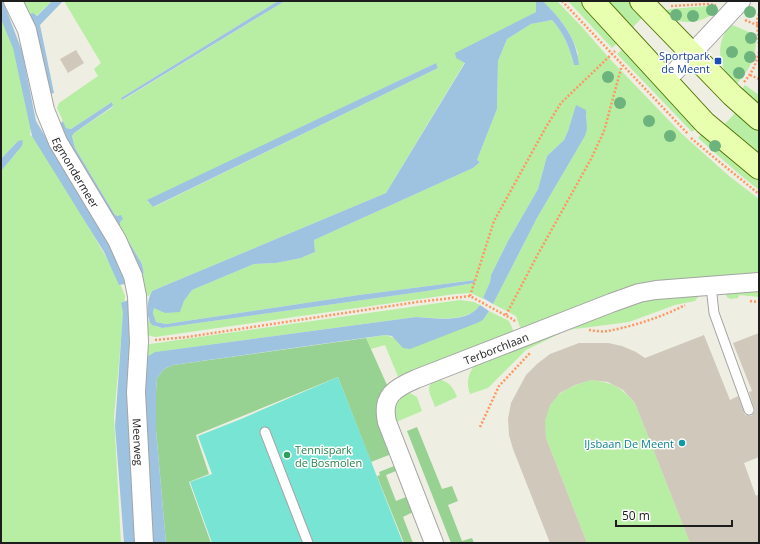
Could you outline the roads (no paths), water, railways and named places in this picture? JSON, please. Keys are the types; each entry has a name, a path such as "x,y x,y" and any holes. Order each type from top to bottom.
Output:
{"main road":[{"path":"593,1 705,123 759,168"},
{"path":"641,1 691,54 732,95 759,119"}],"street":[{"name":"Egmondermeer","path":"13,1 27,30 46,110 58,142 117,240 133,276 137,296 139,342"},
{"path":"667,80 735,7"},
{"name":"Terborchlaan","path":"434,543 390,430 386,416 388,400 396,389 402,385 527,345 611,303 639,294 656,290 712,292 759,282"},
{"name":"Meerweg","path":"139,342 136,392 144,543"}],"lane":[{"path":"712,292 714,313 749,410"},
{"path":"265,432 308,543"}],"place":[{"name":"Sportpark de Meent","path":"718,61"},
{"name":"IJsbaan De Meent","path":"682,443"},
{"name":"Tennispark de Bosmolen","path":"287,455"}]}
